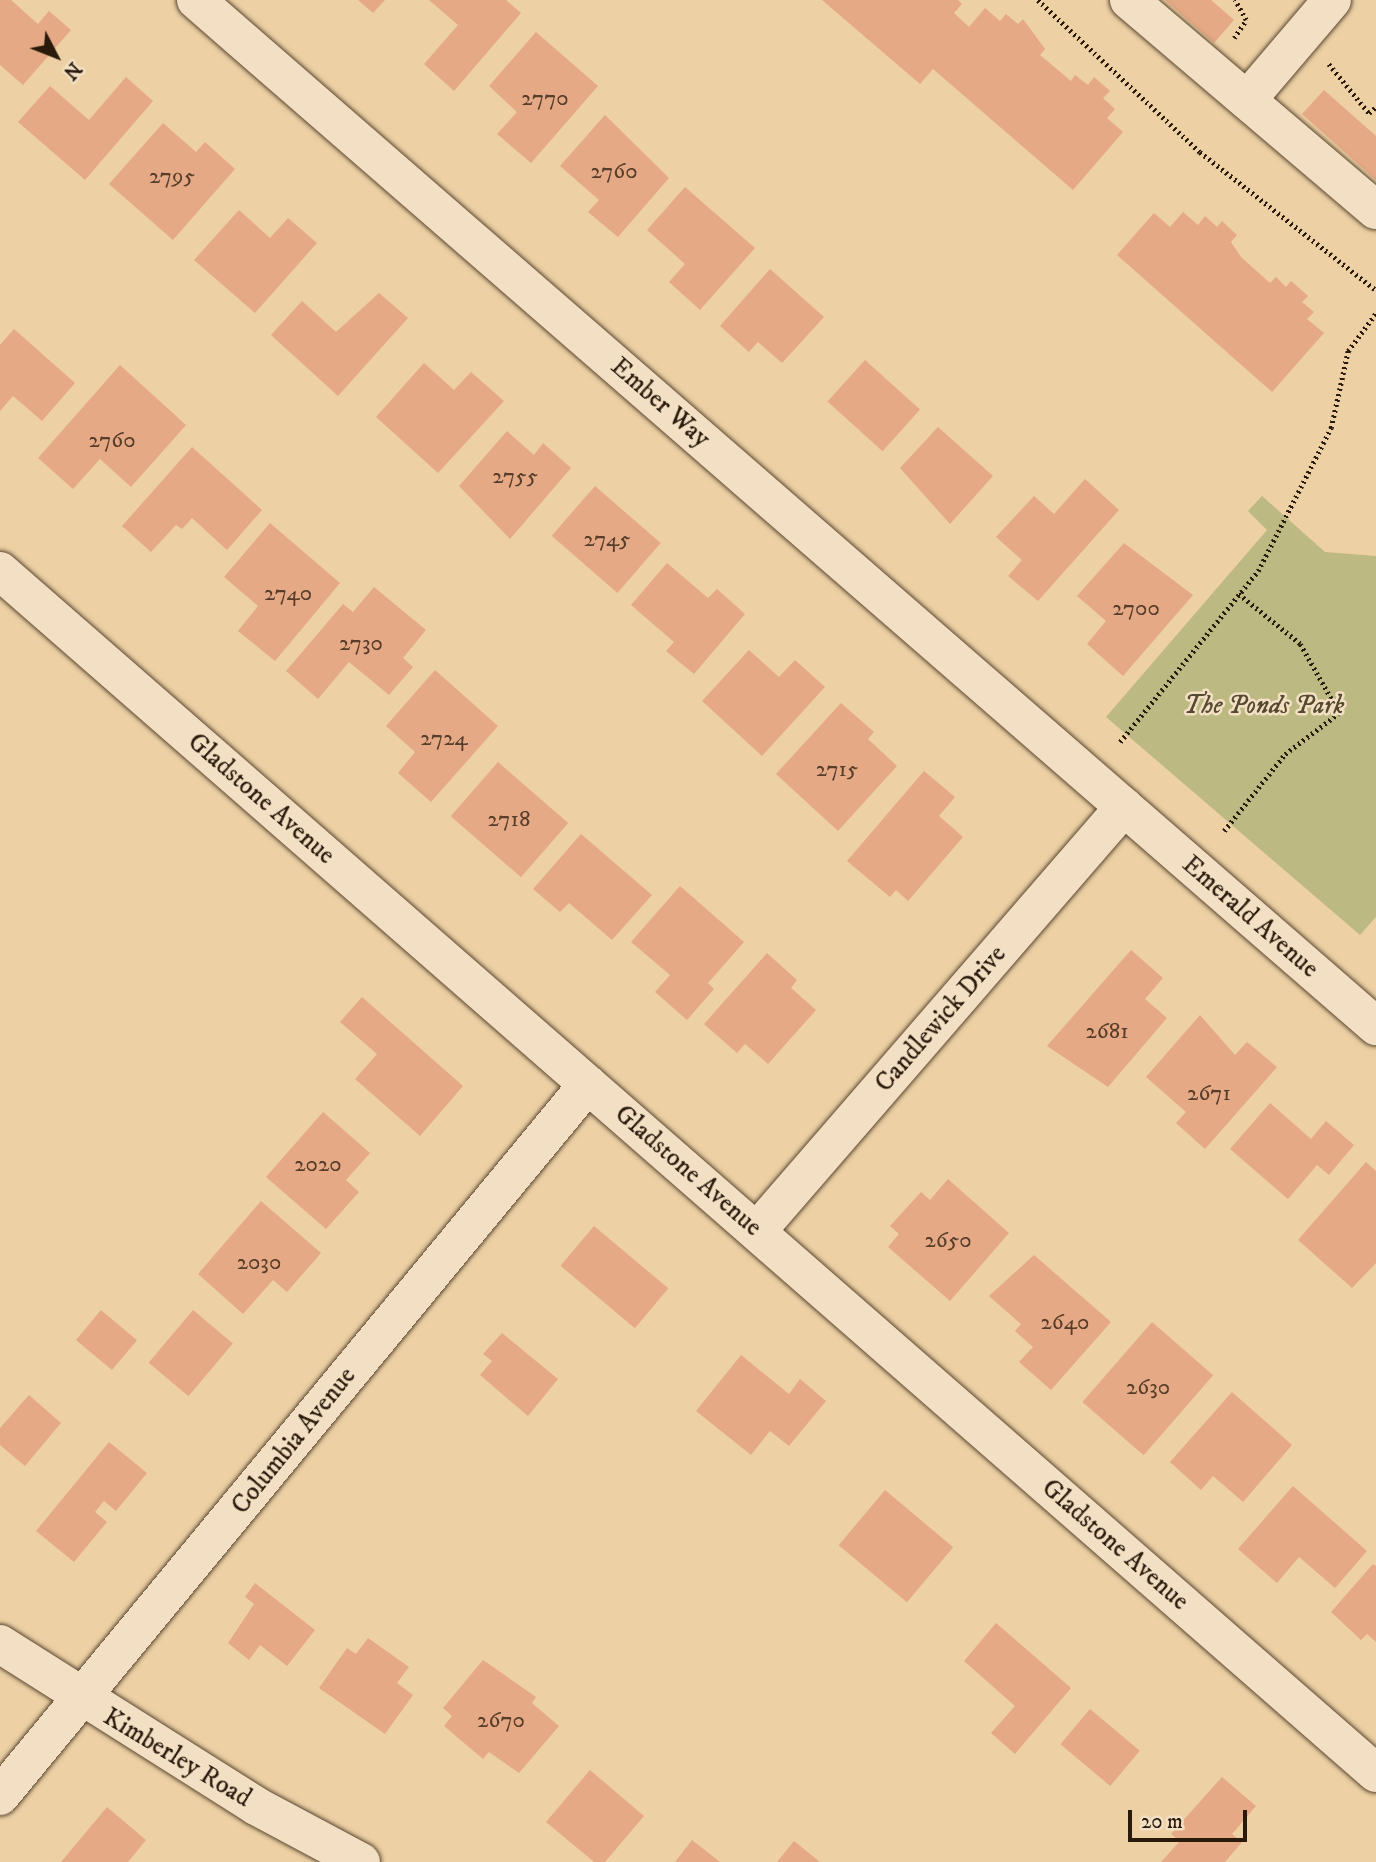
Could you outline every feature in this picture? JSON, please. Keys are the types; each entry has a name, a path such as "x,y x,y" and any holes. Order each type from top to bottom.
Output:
{"street":[{"name":"Ember Way","path":"196,0 1124,807"},
{"path":"1129,0 1376,210"},
{"path":"1247,100 1332,0"},
{"name":"Gladstone Avenue","path":"0,571 1376,1773"},
{"name":"Emerald Avenue","path":"1124,807 1376,1026"},
{"name":"Candlewick Drive","path":"757,1231 1124,807"},
{"name":"Columbia Avenue","path":"0,1796 588,1084"},
{"name":"Kimberley Road","path":"0,1644 81,1699 361,1862"}],"path":[{"path":"1038,0 1200,152 1376,290"},
{"path":"1228,46 1246,20 1235,0"},
{"path":"1316,64 1339,69 1369,113 1376,107"},
{"path":"1120,742 1238,594 1319,458 1348,351 1376,313"},
{"path":"1224,831 1285,754 1339,713 1300,644 1238,594"}],"green space":[{"name":"The Ponds Park","path":"1262,496 1325,552 1376,556 1376,917 1360,935 1106,717 1267,530 1248,511"}],"building":[{"path":"0,0 11,0 38,24 49,11 71,30 23,85 0,65"},
{"path":"358,0 385,0 373,13"},
{"path":"429,0 506,0 521,13 454,91 424,64 458,25"},
{"path":"822,0 958,0 962,4 954,13 969,27 985,8 1000,21 1006,14 1018,24 1023,19 1045,49 1040,55 1071,81 1075,75 1088,85 1094,77 1110,91 1103,98 1115,109 1107,118 1123,132 1073,190 933,69 920,84"},
{"path":"1165,0 1211,0 1234,20 1214,43"},
{"path":"536,32 598,86 531,163 497,134 517,112 489,86"},
{"path":"126,77 153,101 85,180 18,122 50,86 89,120"},
{"path":"1324,90 1376,136 1376,180 1302,114"},
{"path":"605,115 669,178 618,237 588,212 599,200 560,166"},
{"path":"163,123 196,152 205,142 235,169 173,240 109,184"},
{"path":"685,187 755,248 700,310 669,282 685,264 647,230"},
{"path":"239,210 270,238 288,218 317,243 255,313 194,260"},
{"path":"1183,212 1198,225 1205,216 1217,227 1222,221 1237,235 1231,242 1241,257 1270,283 1276,277 1286,287 1291,281 1308,296 1302,302 1314,312 1307,319 1324,333 1272,392 1117,255 1154,213 1170,227"},
{"path":"770,269 824,317 782,363 758,342 749,352 720,326"},
{"path":"379,293 408,318 338,396 271,335 302,301 336,332"},
{"path":"14,329 75,383 42,421 13,396 0,411 0,345"},
{"path":"865,360 920,410 883,451 828,402"},
{"path":"424,363 454,390 471,372 504,401 438,473 376,417"},
{"path":"120,365 186,425 131,487 100,459 73,489 38,458"},
{"path":"938,427 993,476 950,524 900,468"},
{"path":"507,431 534,455 543,443 571,468 510,539 459,486"},
{"path":"192,447 262,510 227,550 192,518 182,529 176,525 151,552 122,526"},
{"path":"1085,479 1119,510 1038,601 1008,576 1022,560 996,537 1034,496 1054,514"},
{"path":"595,486 661,543 617,593 552,536"},
{"path":"270,523 340,583 275,661 238,631 258,606 224,577"},
{"path":"1124,543 1193,595 1123,676 1087,644 1106,621 1077,596"},
{"path":"667,563 708,598 717,589 745,614 694,674 666,651 674,642 631,605"},
{"path":"374,587 426,630 403,658 413,667 389,695 349,662 318,699 286,671 343,604 353,612"},
{"path":"749,650 779,677 795,660 825,687 762,756 702,701"},
{"path":"435,670 498,726 431,802 398,773 415,752 386,726"},
{"path":"841,703 874,732 868,739 897,766 838,831 776,774"},
{"path":"498,762 568,823 521,877 451,816"},
{"path":"924,771 955,797 939,816 963,837 908,901 896,890 890,897 847,861"},
{"path":"581,834 652,895 612,940 569,903 560,912 533,889"},
{"path":"680,886 744,942 708,983 714,989 687,1020 655,992 670,975 631,942"},
{"path":"1131,950 1163,978 1145,999 1167,1018 1108,1087 1047,1046"},
{"path":"767,953 797,980 791,988 816,1010 768,1064 745,1044 737,1053 704,1024"},
{"path":"362,997 463,1086 420,1136 355,1079 377,1054 340,1022"},
{"path":"1200,1015 1235,1055 1247,1042 1277,1067 1205,1149 1176,1123 1186,1112 1146,1077"},
{"path":"1270,1103 1311,1139 1326,1121 1354,1145 1329,1175 1317,1165 1288,1199 1230,1149"},
{"path":"323,1112 370,1153 346,1180 359,1192 326,1229 266,1177"},
{"path":"1366,1162 1376,1171 1376,1263 1352,1288 1298,1240"},
{"path":"948,1179 1009,1233 950,1301 888,1247 899,1234 890,1226 921,1192 930,1200"},
{"path":"261,1201 321,1253 287,1292 273,1280 243,1314 198,1274"},
{"path":"594,1226 668,1288 635,1328 561,1266"},
{"path":"1034,1255 1111,1322 1051,1390 1019,1362 1033,1347 1015,1331 1021,1324 989,1296"},
{"path":"101,1310 137,1340 112,1370 76,1340"},
{"path":"193,1310 233,1343 188,1396 149,1363"},
{"path":"1152,1322 1213,1375 1144,1455 1082,1402"},
{"path":"502,1333 558,1379 528,1416 480,1375 492,1361 483,1354"},
{"path":"741,1355 789,1394 800,1379 826,1401 789,1446 770,1431 751,1455 696,1411"},
{"path":"1232,1392 1292,1445 1243,1502 1213,1476 1201,1490 1170,1462"},
{"path":"29,1395 61,1423 25,1466 0,1445 0,1428"},
{"path":"109,1442 147,1473 116,1511 104,1501 95,1512 107,1522 74,1562 36,1531"},
{"path":"1293,1486 1367,1551 1335,1588 1299,1557 1277,1583 1238,1549"},
{"path":"885,1490 953,1547 907,1602 839,1545"},
{"path":"1373,1564 1376,1566 1376,1642 1367,1634 1361,1640 1331,1612"},
{"path":"255,1583 315,1630 287,1666 260,1645 249,1660 228,1643 254,1604 245,1597"},
{"path":"996,1623 1071,1688 1015,1754 991,1733 1015,1706 964,1661"},
{"path":"368,1638 409,1667 397,1683 413,1695 385,1734 319,1688 347,1648 356,1654"},
{"path":"483,1660 536,1697 532,1703 559,1726 519,1773 489,1752 483,1759 444,1726 452,1716 443,1708"},
{"path":"1090,1709 1140,1751 1110,1786 1060,1744"},
{"path":"590,1770 644,1816 605,1862 594,1862 546,1822"},
{"path":"1222,1777 1256,1806 1232,1834 1242,1842 1225,1862 1161,1862 1180,1841 1171,1834"},
{"path":"107,1807 146,1840 128,1862 61,1862"},
{"path":"692,1840 720,1862 675,1862"},
{"path":"794,1841 820,1862 777,1862"}]}
